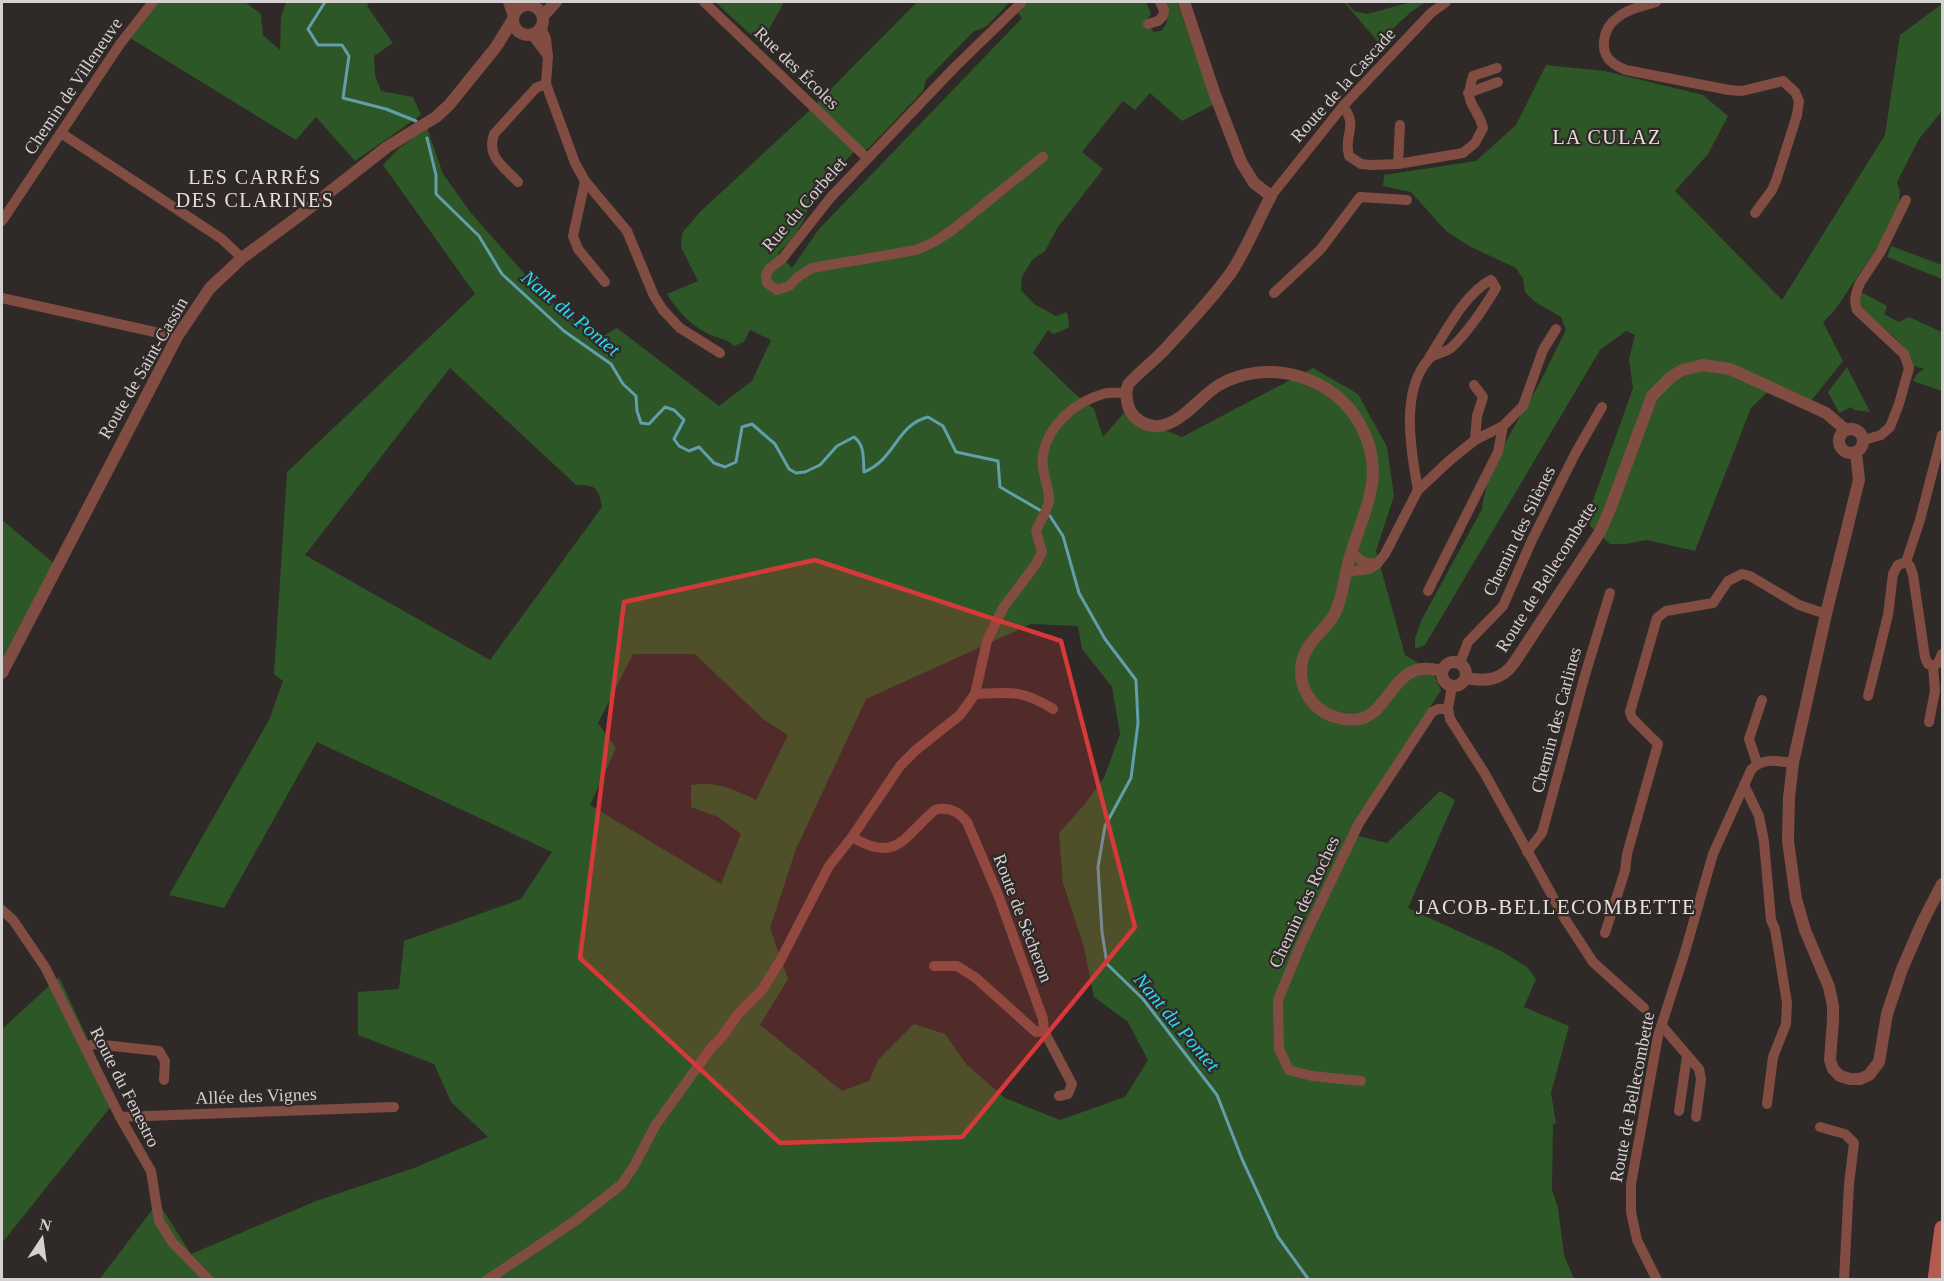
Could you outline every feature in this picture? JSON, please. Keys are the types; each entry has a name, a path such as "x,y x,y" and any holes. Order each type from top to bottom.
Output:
{"main road":[{"path":"1935,1280 1942,1228"}],"street":[{"name":"Chemin de Villeneuve","path":"2,221 120,44 153,2"},
{"name":"Route de Saint-Cassin","path":"496,47 534,28 556,2"},
{"name":"Rue des Écoles","path":"704,2 867,158"},
{"name":"Rue du Corbelet","path":"1022,2 867,158 809,222 782,259 769,269 766,276 767,283 777,290 784,289 812,267 916,250 934,242 1043,157"},
{"path":"1148,24 1158,21 1163,16 1164,10 1160,2"},
{"path":"1184,2 1214,92 1241,162 1254,183 1271,196 1231,272 1167,347 1129,383 1126,393 1127,403 1138,420 1147,425 1159,427 1170,424 1209,392 1240,376 1255,373 1285,373 1309,379 1330,391 1344,403 1360,425 1368,442 1373,465 1373,483 1334,615 1328,625 1311,642 1302,660 1304,687 1314,704 1331,717 1361,719 1374,713 1406,674 1427,667 1442,671"},
{"name":"Route de la Cascade","path":"1271,196 1343,106 1431,13 1446,2"},
{"path":"1656,2 1626,13 1611,24 1604,39 1604,47 1605,55 1612,63 1626,70 1729,90 1742,91 1783,81 1795,92 1799,101 1783,159 1772,190 1755,213"},
{"path":"523,3 540,10 534,28 548,56 546,84 567,144 585,181 627,231 654,296 663,310 680,328 720,353"},
{"name":"Route de Saint-Cassin","path":"2,673 177,337 210,288 242,258 387,147 436,117 449,105 496,47 517,9 523,3"},
{"path":"512,19 515,29 534,28"},
{"path":"1343,106 1352,123 1347,142 1349,156 1361,164 1398,164 1463,153 1475,143 1483,128 1479,115 1471,105 1468,93 1473,76 1497,68"},
{"path":"1468,93 1498,82"},
{"path":"518,182 493,156 491,144 494,134 536,88 546,84"},
{"path":"1398,164 1400,125"},
{"path":"61,133 222,240 242,258"},
{"path":"585,181 573,236 578,249 605,282"},
{"path":"1274,293 1320,249 1360,197 1407,200"},
{"path":"1864,440 1881,435 1890,427 1909,368 1904,354 1857,310 1854,303 1860,283 1892,230 1906,200"},
{"path":"1418,490 1412,457 1409,413 1419,374 1429,358 1456,315 1481,285 1491,280 1496,288 1480,312 1450,349 1429,358"},
{"path":"2,298 177,337"},
{"path":"1345,572 1369,569 1377,564 1385,554 1418,490 1475,440 1503,426 1523,406 1543,350 1556,329"},
{"name":"Route de Bellecombette","path":"1466,678 1494,679 1505,673 1514,663 1599,532 1610,509 1652,396 1671,377 1690,367 1703,365 1730,369 1826,413 1846,430"},
{"path":"1474,385 1483,397 1477,416 1475,440"},
{"path":"487,1280 575,1221 622,1184 655,1126 738,1014 762,990 829,866 852,837 900,766 916,750 960,715 975,694 987,641 1003,608 1036,564 1042,552 1036,531 1049,498 1043,478 1042,455 1048,437 1055,426 1070,412 1090,399 1105,393 1126,393"},
{"name":"Chemin des Silènes","path":"1460,663 1468,642 1503,606 1532,540 1575,454 1602,407"},
{"path":"1428,591 1498,452 1503,426"},
{"path":"1846,430 1857,430 1864,440 1862,448 1856,453 1848,453 1840,446 1839,439 1846,430"},
{"path":"1906,562 1920,520 1942,435"},
{"path":"1856,453 1859,480 1793,763 1788,830 1791,871 1805,930 1829,987 1833,1013 1830,1060 1833,1069 1840,1076 1860,1078 1869,1075 1878,1062 1887,1014 1902,969 1942,884"},
{"path":"1351,552 1363,562 1377,564"},
{"path":"1906,562 1913,575 1925,657 1928,664 1933,666"},
{"path":"1868,696 1888,615 1893,574 1898,565 1906,562"},
{"path":"1605,933 1625,871 1658,744 1632,718 1630,712 1657,618 1666,611 1713,603 1728,580 1742,574 1750,576 1799,605 1826,614"},
{"name":"Chemin des Carlines","path":"1527,852 1542,833 1610,593"},
{"path":"1933,666 1938,663 1942,654"},
{"path":"1449,663 1460,663 1465,668 1466,678 1459,685 1452,686 1443,679 1442,671 1449,663"},
{"path":"1929,722 1935,691 1933,666"},
{"path":"1452,686 1448,709 1450,719 1485,774 1565,919 1593,962 1644,1008"},
{"path":"975,694 1008,692 1022,694 1034,698 1053,710"},
{"path":"1762,700 1749,739 1757,763 1769,760 1793,763"},
{"name":"Chemin des Roches","path":"1360,1081 1312,1076 1289,1070 1279,1049 1278,1000 1300,945 1359,823 1432,712 1438,709 1448,709"},
{"name":"Route de Bellecombette","path":"1657,1280 1638,1240 1631,1212 1631,1184 1658,1036 1713,854 1751,770 1757,763"},
{"path":"1744,785 1759,816 1764,842 1771,920 1775,929 1787,1003 1786,1024 1773,1057 1767,1104"},
{"name":"Route de Sècheron","path":"852,837 880,850 891,849 902,842 934,810 941,808 959,812 967,822 1003,907 1043,1019 1044,1031"},
{"name":"Route du Fenestro","path":"2,910 13,920 45,967 120,1118 151,1171 159,1221 173,1243 209,1280"},
{"path":"934,966 957,966 976,978 1029,1027 1036,1032 1044,1031 1072,1084 1068,1094 1059,1096"},
{"path":"1662,1026 1699,1069 1701,1079 1696,1117"},
{"path":"86,1047 94,1044 159,1051 165,1061 164,1080"},
{"path":"1679,1110 1687,1056"},
{"name":"Allée des Vignes","path":"120,1118 394,1107"},
{"path":"1820,1127 1845,1134 1854,1143 1849,1184 1845,1280"}],"highlighted area":[{"path":"815,560 1061,641 1135,927 962,1137 780,1143 580,958 624,602"}],"green space":[{"path":"159,2 245,2 261,14 263,35 280,50 281,17 286,2 370,2 367,6 393,43 374,56 375,75 381,91 413,97 421,115 355,161 316,117 296,140 130,38"},
{"path":"715,2 784,2 761,44"},
{"path":"917,2 1010,2 987,26 973,32 926,80 923,91 868,149 854,152 812,197 804,220 792,239 778,253 792,268 819,229 1022,18 1018,13 1029,2 1146,2 1151,14 1145,22 1154,32 1161,31 1167,20 1168,13 1164,2 1177,2 1213,105 1182,121 1150,93 1135,110 1123,101 1082,152 1103,169 1058,227 1045,251 1032,260 1022,277 1021,290 1034,304 1056,316 1067,312 1069,323 1068,328 1054,334 1048,330 1033,353 1094,409 1103,437 1124,413 1182,437 1313,368 1358,394 1387,447 1394,496 1376,551 1405,655 1432,671 1441,690 1350,834 1387,843 1440,791 1455,800 1408,908 1503,952 1527,967 1536,979 1524,1007 1569,1026 1551,1093 1556,1123 1553,1124 1552,1190 1558,1208 1564,1255 1574,1279 99,1280 158,1202 191,1254 316,1201 414,1168 488,1137 451,1102 434,1064 358,1035 358,992 399,989 404,941 521,899 552,852 317,742 224,908 169,895 269,720 283,681 274,674 287,472 475,294 383,165 399,148 427,128 443,174 471,213 544,296 598,339 617,328 719,406 752,381 771,340 750,330 744,342 734,346 699,329 676,307 667,294 698,281 681,247 682,233 700,212 809,111","holes":["450,368 576,485 595,488 602,507 490,660 305,555","1031,624 1078,626 1082,649 1112,687 1120,734 1104,778 1059,833 1063,883 1084,947 1094,997 1128,1022 1148,1060 1125,1097 1060,1120 1005,1098 967,1065 945,1034 914,1024 878,1060 869,1081 842,1091 760,1025 788,979 770,928 796,849 866,699","633,654 695,654 763,719 788,735 756,800 717,785 691,785 691,807 718,817 741,834 721,884 590,805 616,748 598,723"]},
{"path":"1344,2 1354,11 1367,14 1411,2 1426,2 1412,11 1378,42"},
{"path":"1942,4 1942,111 1919,139 1897,182 1900,191 1899,206 1880,243 1835,310 1823,322 1843,361 1810,402 1774,386 1751,408 1695,551 1647,540 1610,544 1590,526 1591,506 1633,388 1629,359 1635,335 1626,331 1600,350 1425,645 1415,649 1415,639 1421,621 1482,509 1496,462 1566,330 1561,317 1535,302 1525,292 1523,279 1516,268 1469,246 1446,231 1411,192 1383,186 1384,175 1476,161 1516,125 1546,65 1605,71 1703,95 1728,116 1708,154 1675,191 1782,300 1885,135 1900,35"},
{"path":"1891,246 1942,265 1942,279 1887,257"},
{"path":"1861,292 1887,306 1884,314 1899,322 1909,317 1942,332 1942,391 1913,381 1924,369 1911,365 1903,346 1864,311 1858,302"},
{"path":"1847,367 1870,412 1854,410 1851,407 1839,413 1828,392"},
{"path":"2,520 56,565 2,665"},
{"path":"59,977 116,1100 2,1243 2,1029"}],"waterway":[{"path":"325,2 308,29 318,45 342,45 349,56 343,98 386,109 416,121"},
{"name":"Nant du Pontet","path":"427,138 436,175 436,194 479,236 502,274 564,331 611,364 623,384 636,396 641,423 649,424 665,407 674,410 684,420 674,439 679,446 689,451 699,447 714,463 725,467 736,462 742,427 752,424 775,444 789,469 796,473 805,472 820,465 837,446 854,437 862,448 864,472 883,459 909,427 928,417 943,426 956,452 998,461 1000,487 1050,516 1063,536 1079,593 1105,639 1136,680 1138,723 1131,778 1105,826 1098,867 1102,932 1107,964 1143,999 1217,1095 1242,1159 1278,1237 1309,1280"}],"district":[{"name":"LA CULAZ","path":"1607,137"},
{"name":"LES CARRÉS DES CLARINES","path":"255,188"},
{"name":"JACOB-BELLECOMBETTE","path":"1556,907"}]}
